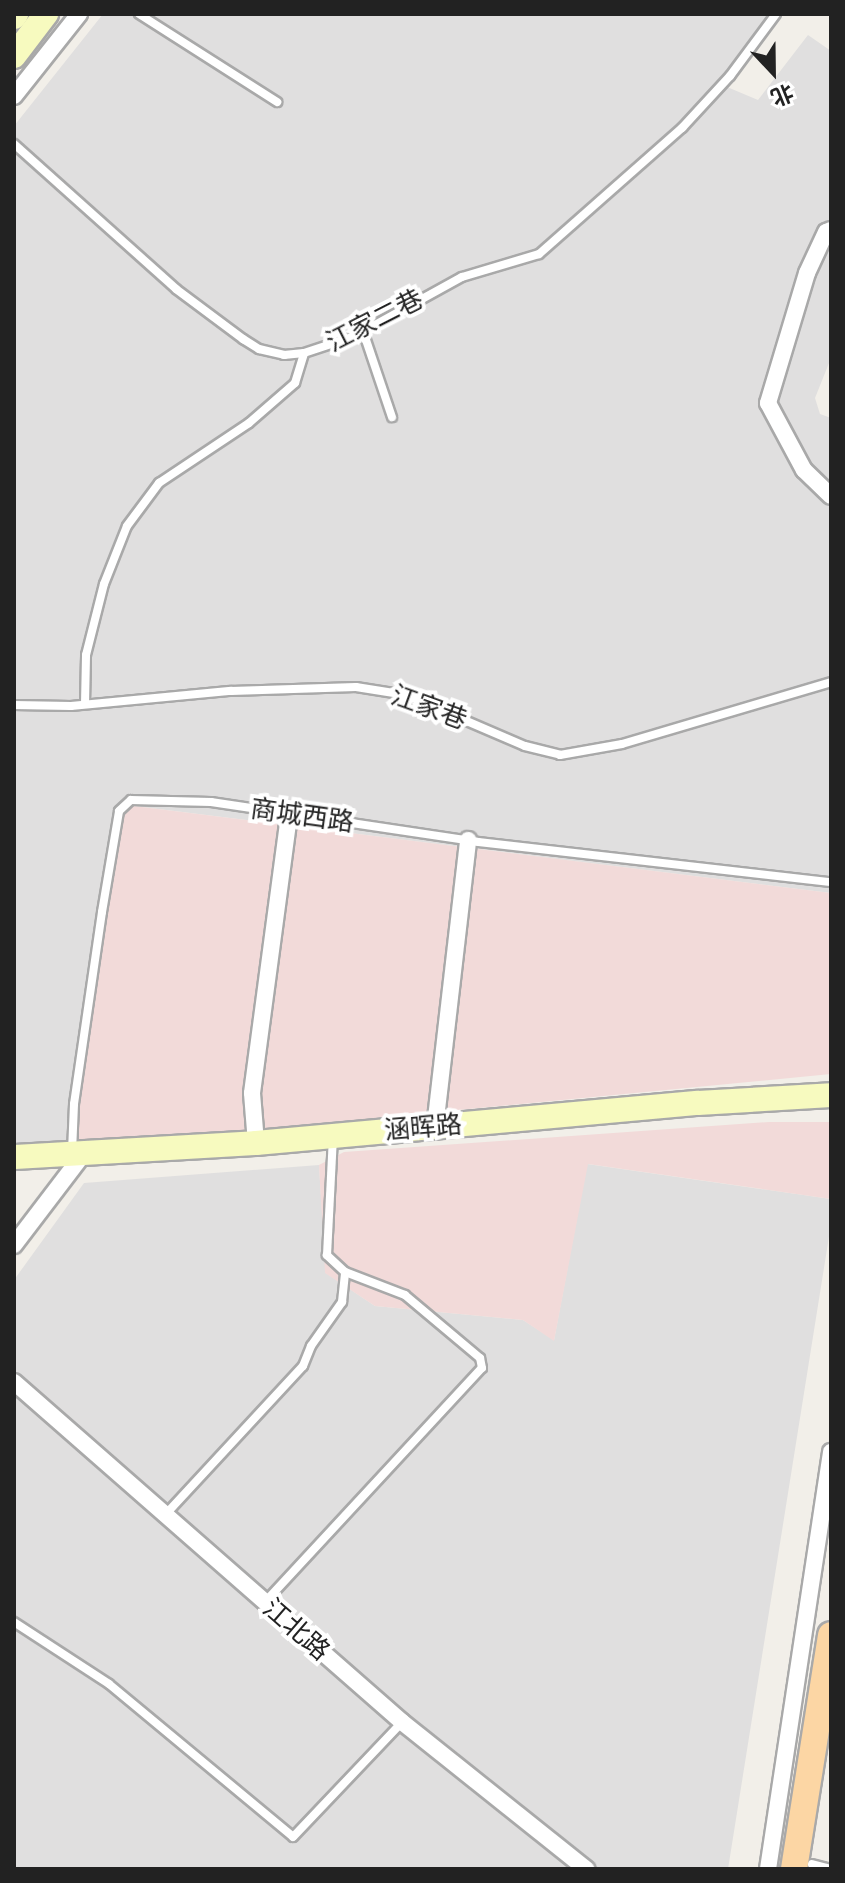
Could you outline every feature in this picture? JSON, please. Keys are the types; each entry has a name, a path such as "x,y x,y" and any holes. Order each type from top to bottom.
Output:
{"main road":[{"path":"812,1868 831,1635"},
{"path":"812,1868 831,1749"}],"street":[{"path":"14,56 46,14"},
{"path":"14,96 79,14"},
{"path":"831,230 826,232 807,273 768,403 804,470 831,496"},
{"path":"256,1143 252,1093 289,814"},
{"path":"435,1127 468,840"},
{"name":"涵晖路","path":"14,1157 256,1143 831,1095"},
{"path":"14,1245 78,1153"},
{"name":"江北路","path":"14,1382 402,1722 586,1869"},
{"path":"768,1869 831,1452"}],"lane":[{"path":"139,14 277,102"},
{"name":"江家二巷","path":"85,704 86,655 104,584 127,526 159,483 249,423 295,383 304,353 328,348 462,277 539,254 682,128 730,76 776,14"},
{"path":"14,144 176,289 243,339 259,349 284,355 304,353"},
{"path":"363,331 392,417"},
{"name":"江家巷","path":"14,705 85,704 231,691 356,687 406,695 525,746 560,755 622,744 831,682"},
{"name":"商城西路","path":"78,1153 74,1104 119,811 131,800 211,802 468,840 831,882"},
{"path":"265,1602 482,1368 480,1358 405,1295 345,1272 327,1255 333,1136"},
{"path":"165,1515 303,1366 311,1346 342,1302 345,1272"},
{"path":"14,1622 109,1684 293,1837 402,1722"}],"shaded area":[{"path":"103,14 769,14 720,84 758,100 808,35 831,51 831,358 815,398 820,414 831,418 831,893 119,804 74,1147 14,1150 14,126"},
{"path":"118,804 831,893 831,1074 74,1147"},
{"path":"769,1122 831,1122 831,1199 588,1164 554,1341 523,1320 375,1306 325,1273 319,1165 344,1152"},
{"path":"587,1164 831,1199 831,1224 728,1869 14,1869 14,1280 84,1183 319,1165 326,1273 375,1306 523,1320 554,1340"}]}
